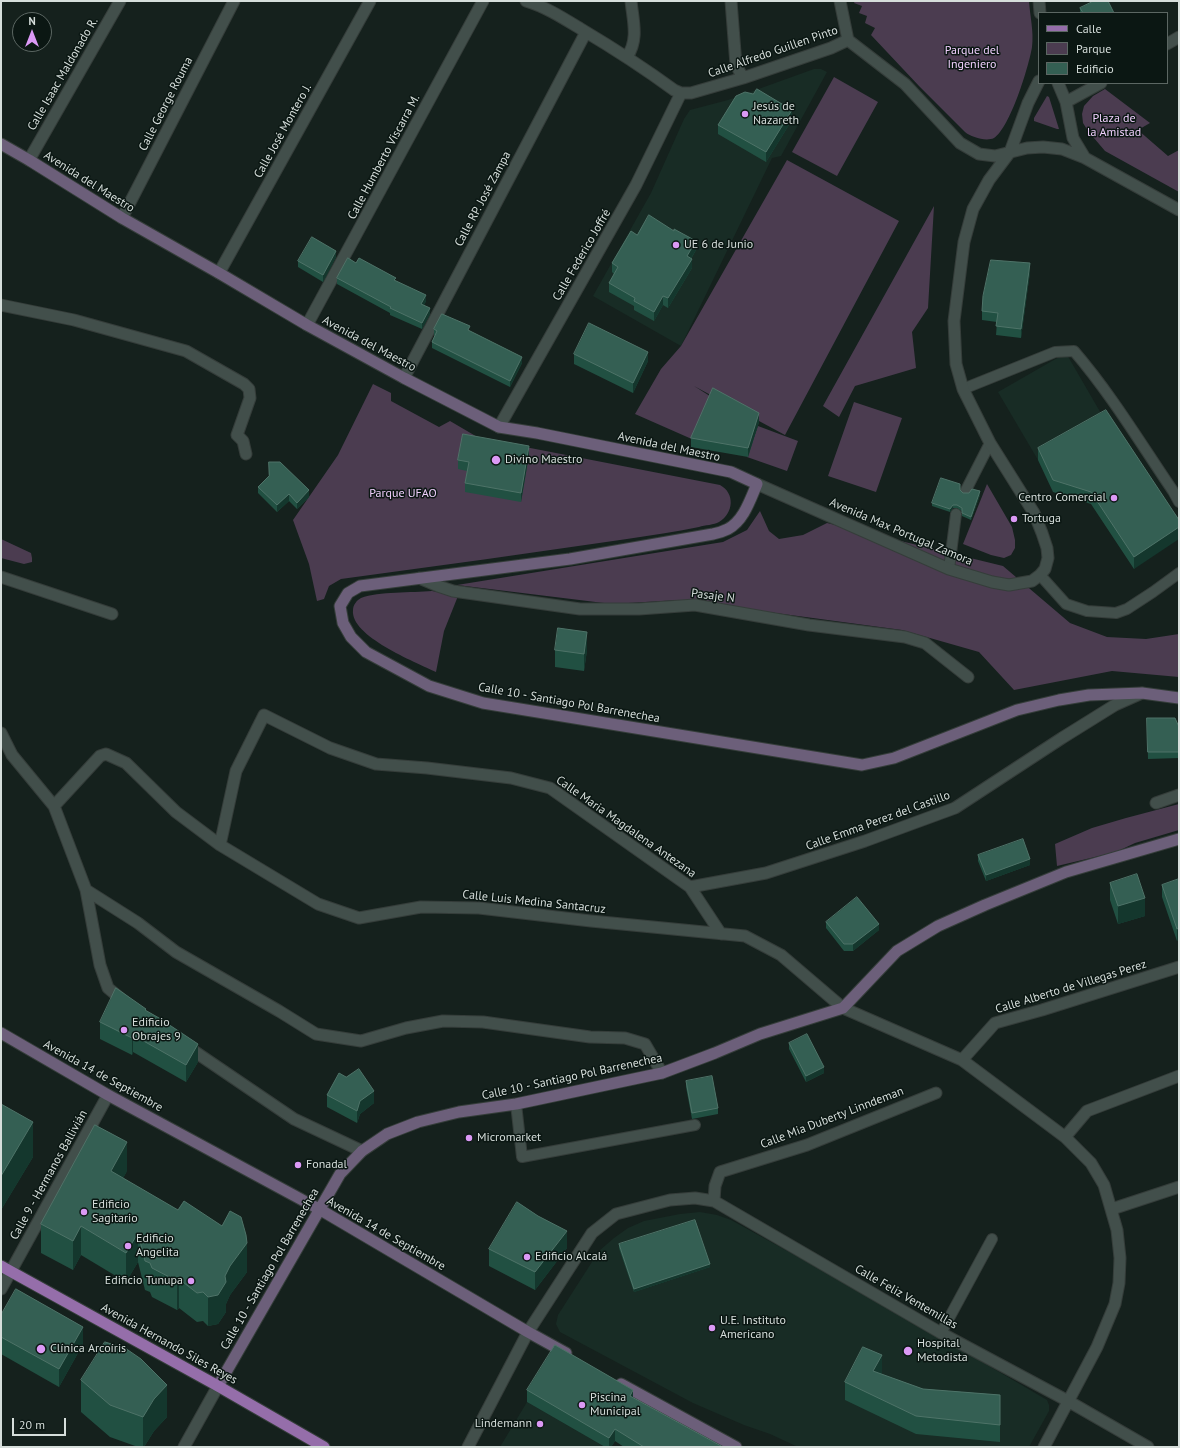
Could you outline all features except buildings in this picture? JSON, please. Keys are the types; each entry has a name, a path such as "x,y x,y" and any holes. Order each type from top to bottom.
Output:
{"main road":[{"name":"Avenida del Maestro","path":"1,144 122,218 308,325 404,378 499,427 537,433 731,472 757,484"},
{"name":"Calle 10 - Santiago Pol Barrenechea","path":"757,484 748,506 737,523 728,529 713,534 570,559 360,586 348,593 340,606 343,623 351,637 366,652 399,671 429,686 483,703 862,765 894,758 1017,710 1089,696 1142,693 1179,698"},
{"name":"Calle 10 - Santiago Pol Barrenechea","path":"218,1386 340,1174 362,1151 387,1134 418,1122 459,1112 516,1104 662,1074 760,1034 843,1008 897,951 938,926 1066,872 1179,839"},
{"name":"Avenida 14 de Septiembre","path":"1,1033 108,1095 319,1209 576,1359"},
{"name":"Avenida Hernando Siles Reyes","path":"6,1269 218,1386 324,1447"},
{"path":"612,1378 736,1447"}],"street":[{"name":"Calle Isaac Maldonado R.","path":"29,160 120,1"},
{"name":"Calle George Rouma","path":"122,218 234,1"},
{"name":"Calle José Montero J.","path":"220,273 370,1"},
{"name":"Calle Humberto Viscarra M.","path":"308,325 483,1"},
{"path":"526,1 542,6 586,32 627,57 674,90 681,93"},
{"path":"627,57 632,49 635,39 631,1"},
{"path":"731,1 736,65 743,78"},
{"path":"840,1 848,40"},
{"path":"1039,1 1040,12"},
{"name":"Calle RP. José Zampa","path":"404,378 586,32"},
{"path":"1168,43 1179,37"},
{"name":"Calle Alfredo Guillen Pinto","path":"681,93 691,93 743,78 831,48 848,40 906,84 960,143 979,154 995,156 1010,152"},
{"path":"1038,83 1028,103 1010,152 989,180 973,209 964,242 954,321 956,364 963,389 990,443 1034,513 1042,533 1048,558 1040,575"},
{"path":"1058,84 1066,102 1073,138 1085,158"},
{"path":"1066,102 1099,84"},
{"name":"Calle Federico Joffré","path":"499,427 636,185 681,93"},
{"path":"1010,152 1027,148 1043,147 1062,149 1085,158 1179,210"},
{"path":"1,305 74,320 186,351 244,384 250,389 250,398 237,435 243,441 246,454"},
{"name":"Avenida Max Portugal Zamora","path":"757,484 949,569 992,582 1009,585 1032,581 1040,575"},
{"path":"1,577 112,614"},
{"name":"Pasaje N","path":"419,578 438,586 453,590 580,609 639,609 696,605 809,625 905,637 925,643 968,677"},
{"name":"Calle Emma Perez del Castillo","path":"690,887 766,873 865,841 955,808 1055,742 1115,705 1142,693"},
{"name":"Calle Maria Magdalena Antezana","path":"220,845 236,771 264,715 330,748 376,764 427,768 511,778 550,788 690,887 721,934"},
{"path":"1,733 12,755 54,806 86,890 100,965 108,988 134,1010"},
{"name":"Calle Luis Medina Santacruz","path":"54,806 100,756 106,754 126,763 176,812 220,845 318,904 359,918 421,907 479,908 745,936 781,955 843,1008 962,1060 1065,1137 1091,1163 1104,1185 1118,1230 1120,1258 1119,1283 1115,1304 1097,1346 1044,1447"},
{"path":"1156,803 1179,795"},
{"path":"86,890 138,923 176,952 316,1034 360,1041 406,1028 443,1021 483,1022 590,1037 625,1038 645,1044 662,1074"},
{"name":"Calle Alberto de Villegas Perez","path":"962,1060 996,1023 1179,967"},
{"path":"179,1041 294,1119 362,1151"},
{"path":"1065,1137 1087,1111 1179,1076"},
{"name":"Calle Mia Duberty Linndeman","path":"714,1201 715,1186 720,1172 807,1145 936,1093"},
{"name":"Calle 9 - Hermanos Ballivián","path":"1,1289 6,1269 108,1095"},
{"path":"1112,1209 1179,1187"},
{"path":"468,1447 528,1332 592,1234 616,1214 670,1200 695,1198 714,1201"},
{"name":"Calle Feliz Ventemillas","path":"714,1201 941,1333 1068,1401 1148,1447"},
{"name":"Calle 10 - Santiago Pol Barrenechea","path":"184,1447 218,1386"}],"lane":[{"path":"963,389 1055,352 1074,351 1118,409 1179,502"},
{"path":"966,490 990,443"},
{"path":"949,569 956,514"},
{"path":"1040,575 1066,604 1087,611 1116,613 1127,609 1179,573"},
{"path":"516,1104 522,1157 696,1125"},
{"path":"941,1333 992,1239"}],"shaded area":[{"name":"UE 6 de Junio","path":"814,69 821,69 827,72 781,156 772,158 681,346 593,296 651,193 684,119 690,110 728,100"},
{"path":"1066,353 1106,422 1038,460 998,392"},
{"name":"U.E. Instituto Americano","path":"700,1212 717,1215 731,1220 880,1302 1047,1400 1049,1411 1029,1447 798,1447 693,1403 560,1332 556,1324 558,1315 599,1251 614,1238 628,1228 644,1221"},
{"name":"Lindemann","path":"527,1402 605,1447 500,1447"}],"green space":[{"name":"Parque del Ingeniero","path":"855,1 1029,1 1033,36 1032,47 1018,96 1000,132 994,138 983,139 971,136 965,132 871,35 875,28 865,23 867,16 859,13 862,6 854,3"},
{"path":"834,77 878,102 837,176 792,152"},
{"name":"Plaza de la Amistad","path":"1105,89 1150,123 1138,130 1168,156 1179,150 1179,192 1105,151 1088,131 1083,123 1082,114 1084,106 1093,96"},
{"path":"1047,96 1049,97 1059,129 1034,121 1034,118"},
{"path":"787,160 899,221 785,435 694,386 713,398 694,440 635,414 661,369 681,346"},
{"path":"934,206 928,308 912,332 916,368 855,386 839,417 823,406"},
{"name":"Parque UFAO","path":"373,384 391,393 391,401 439,427 450,421 479,438 720,485 725,489 730,498 731,503 728,514 717,523 681,530 627,539 341,579 329,586 324,599 317,601 309,564 293,520 338,455"},
{"path":"854,402 902,418 876,492 828,476"},
{"path":"758,426 798,441 787,471 747,457"},
{"path":"987,484 1012,527 1015,540 1015,548 1011,555 1004,558 991,555 963,544"},
{"path":"760,511 769,531 779,539 803,535 827,523 1003,566 1070,623 1107,637 1146,639 1179,634 1179,677 1112,671 1014,690 979,652 902,630 679,600 612,604 457,585 723,542 747,530"},
{"path":"1,539 31,553 32,562 24,564 1,558"},
{"path":"432,591 458,596 444,631 436,672 386,647 372,638 355,620 353,610 354,606 361,598 386,593"},
{"path":"1179,804 1179,830 1135,843 1116,852 1057,866 1055,844 1092,828"}],"place":[{"name":"Jesús de Nazareth","path":"745,114"},
{"name":"UE 6 de Junio","path":"676,245"},
{"name":"Divino Maestro","path":"496,460"},
{"name":"Centro Comercial","path":"1114,498"},
{"name":"Tortuga","path":"1014,519"},
{"name":"Edificio Obrajes 9","path":"124,1030"},
{"name":"Micromarket","path":"469,1138"},
{"name":"Fonadal","path":"298,1165"},
{"name":"Edificio Sagitario","path":"84,1212"},
{"name":"Edificio Angelita","path":"128,1246"},
{"name":"Edificio Alcalá","path":"527,1257"},
{"name":"Edificio Tunupa","path":"191,1281"},
{"name":"U.E. Instituto Americano","path":"712,1328"},
{"name":"Clínica Arcoíris","path":"41,1349"},
{"name":"Hospital Metodista","path":"908,1351"},
{"name":"Piscina Municipal","path":"582,1405"},
{"name":"Lindemann","path":"540,1424"}]}
